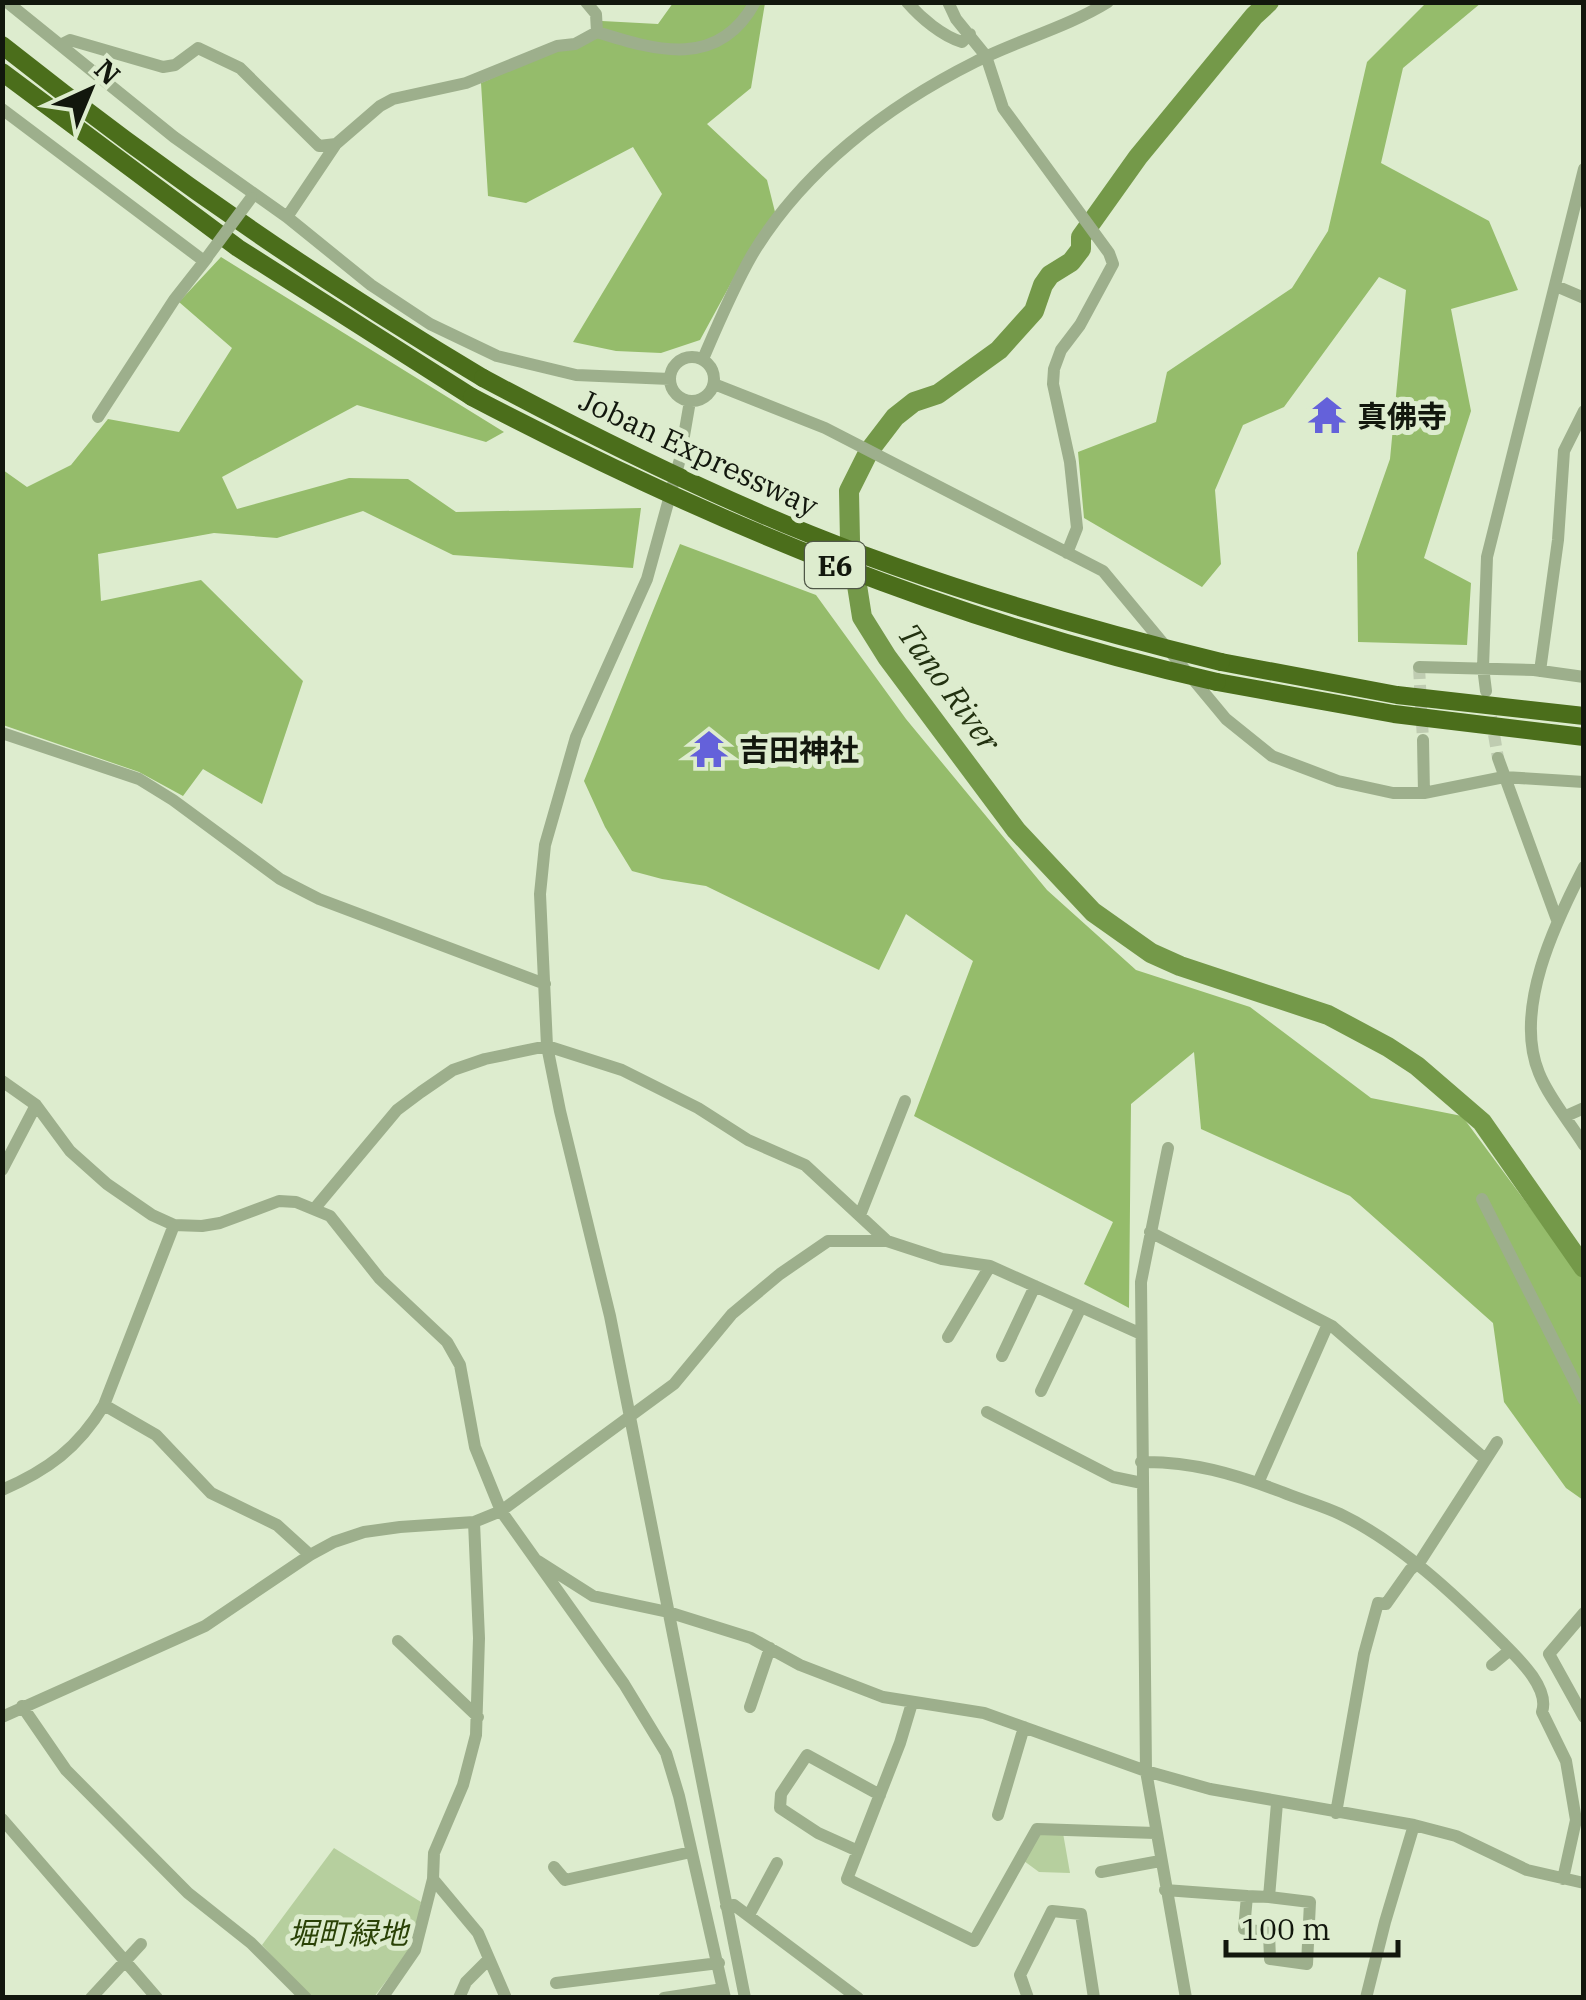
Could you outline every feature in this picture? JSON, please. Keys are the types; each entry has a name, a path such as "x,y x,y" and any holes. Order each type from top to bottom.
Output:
{"highway":[{"name":"Joban Expressway","path":"2,45 246,230 372,312 483,378 642,460 790,526 1054,618 1222,662 1398,695 1584,716"},
{"name":"Joban Expressway","path":"2,72 238,248 472,397 619,472 800,552 941,605 1138,664 1394,714 1584,737"}],"street":[{"path":"7,2 174,137 430,324 497,356 576,375 670,379"},
{"path":"586,2 596,14 597,32"},
{"path":"287,216 336,144 364,116 393,99 466,83 542,52 575,44 597,32 669,51 710,46 748,16 756,2"},
{"path":"907,2 917,14 954,39 962,42 970,34"},
{"path":"948,2 956,19 986,56 1003,108 1113,264 1080,325 1060,350 1054,369 1053,384 1066,432 1077,528 1067,553"},
{"path":"702,359 752,254 790,203 838,152 935,82 1108,2"},
{"path":"60,45 70,40 163,67 174,65 198,48 240,68 319,146 336,144"},
{"path":"2,109 206,259"},
{"path":"1486,691 1487,557 1584,169"},
{"path":"98,417 174,300 252,195"},
{"path":"1556,286 1584,298"},
{"path":"684,358 702,359 711,367 714,384 708,395 690,401 678,396 670,379 674,366 684,358"},
{"path":"714,384 838,434 1104,571 1226,719 1272,756 1372,790 1424,793 1504,777 1584,782"},
{"path":"690,401 680,459 648,580 576,738 545,844 540,894 547,1046 610,1316 745,1998"},
{"path":"1540,670 1558,540 1564,452 1584,411"},
{"path":"1419,667 1540,670 1584,677"},
{"path":"2,732 139,780 173,800 280,879 319,898 545,984"},
{"path":"1423,740 1424,793"},
{"path":"1498,758 1557,920"},
{"path":"1584,867 1557,920 1536,993 1531,1047 1544,1084 1584,1144"},
{"path":"314,1208 397,1110 421,1092 453,1070 547,1046 622,1070 698,1108 748,1140 806,1165 888,1241"},
{"path":"2,1081 36,1105 70,1151 106,1184 152,1216 174,1224 202,1226 279,1202 296,1202 330,1216 380,1279 447,1342 460,1365 475,1447 501,1511 614,1669 666,1753 724,1994 664,1998"},
{"path":"860,1215 905,1101"},
{"path":"2,1170 36,1105"},
{"path":"1566,1116 1584,1108"},
{"path":"1168,1148 1141,1282 1146,1771 1186,1998"},
{"path":"1482,1199 1584,1400"},
{"path":"2,1490 57,1462 85,1434 104,1404 174,1224"},
{"path":"1150,1232 1328,1324 1484,1458"},
{"path":"2,1717 204,1626 310,1554 364,1532 474,1522 501,1511 674,1384 732,1314 828,1242 888,1241 942,1259 990,1266 1140,1333"},
{"path":"948,1337 990,1266"},
{"path":"1002,1356 1035,1286"},
{"path":"1041,1391 1082,1307"},
{"path":"1258,1483 1328,1324"},
{"path":"104,1404 156,1435 211,1493 278,1525 310,1554"},
{"path":"987,1412 1113,1477 1142,1483"},
{"path":"1336,1813 1364,1654 1378,1603 1386,1604 1416,1566 1496,1442"},
{"path":"1141,1462 1203,1466 1340,1514 1465,1604 1540,1688 1545,1703 1542,1712 1566,1761 1576,1820 1564,1879"},
{"path":"382,1998 414,1950 433,1879 434,1854 463,1785 478,1717 474,1522"},
{"path":"530,1555 594,1596 668,1612 751,1638 822,1674 883,1697 984,1713 1146,1771 1210,1789 1456,1836 1527,1870 1584,1882"},
{"path":"1581,1708 1550,1654 1584,1613"},
{"path":"398,1640 478,1717"},
{"path":"750,1707 770,1648"},
{"path":"1492,1665 1510,1650"},
{"path":"912,1702 847,1879 974,1941 1037,1829 1155,1833"},
{"path":"22,1706 66,1770 188,1892 251,1943 306,1998"},
{"path":"998,1815 1024,1727"},
{"path":"858,1851 818,1834 780,1808 780,1794 807,1756 880,1794"},
{"path":"1269,1897 1278,1802"},
{"path":"2,1819 157,1998"},
{"path":"1366,1998 1414,1825"},
{"path":"554,1867 566,1880 691,1852"},
{"path":"1102,1872 1160,1862"},
{"path":"749,1915 777,1863"},
{"path":"433,1879 466,1915 506,1998"},
{"path":"1166,1890 1269,1897 1310,1902 1307,1964 1270,1959 1269,1933 1244,1930 1247,1896"},
{"path":"726,1906 734,1905 749,1915 858,1998"},
{"path":"1028,1998 1020,1975 1052,1912 1081,1914 1094,1998"},
{"path":"91,1998 141,1944"},
{"path":"459,1998 466,1982 489,1959"},
{"path":"556,1983 719,1963"}],"green space":[{"path":"673,3 765,3 751,88 707,124 767,180 775,212 748,252 700,340 661,353 616,351 573,342 662,194 633,147 526,203 488,196 481,83 556,50 577,48 602,21 658,24"},
{"path":"1426,3 1481,3 1403,68 1381,163 1489,221 1518,290 1451,309 1471,411 1424,558 1471,583 1467,645 1358,642 1357,553 1390,459 1406,290 1379,277 1284,407 1243,425 1215,490 1221,564 1202,587 1084,518 1078,452 1156,422 1167,372 1292,288 1328,231 1367,62"},
{"path":"221,257 504,432 486,442 357,405 222,477 237,509 349,478 408,479 456,512 641,508 633,568 453,555 363,511 277,538 214,533 98,554 101,601 201,580 303,681 262,804 203,769 183,796 139,772 3,725 3,470 27,487 71,465 108,419 179,432 232,348 179,302"},
{"path":"680,544 816,595 906,719 1047,890 1136,970 1250,1007 1371,1098 1462,1116 1583,1279 1583,1500 1566,1488 1504,1402 1493,1323 1350,1196 1201,1129 1194,1052 1131,1104 1129,1308 1084,1284 1113,1222 914,1116 973,961 906,914 879,970 706,886 632,871 605,827 584,781"},
{"path":"1040,1833 1063,1833 1070,1873 1039,1872 1024,1861"},
{"name":"堀町緑地","path":"334,1848 421,1902 412,1947 374,1997 310,1997 262,1945"}],"waterway":[{"name":"Tano River","path":"1269,2 1138,157 1081,237 1081,249 1043,285 1034,311 999,350 938,394 914,402 895,417 869,451 849,491 850,541 862,617 887,657 1016,830 1093,912 1151,953 1328,1015 1417,1066 1482,1122 1584,1268"}],"tunnel":[{"path":"1419,667 1423,740"},
{"path":"1488,699 1498,758"}],"place":[{"name":"真佛寺","path":"1327,415"},
{"name":"吉田神社","path":"709,749"}]}
